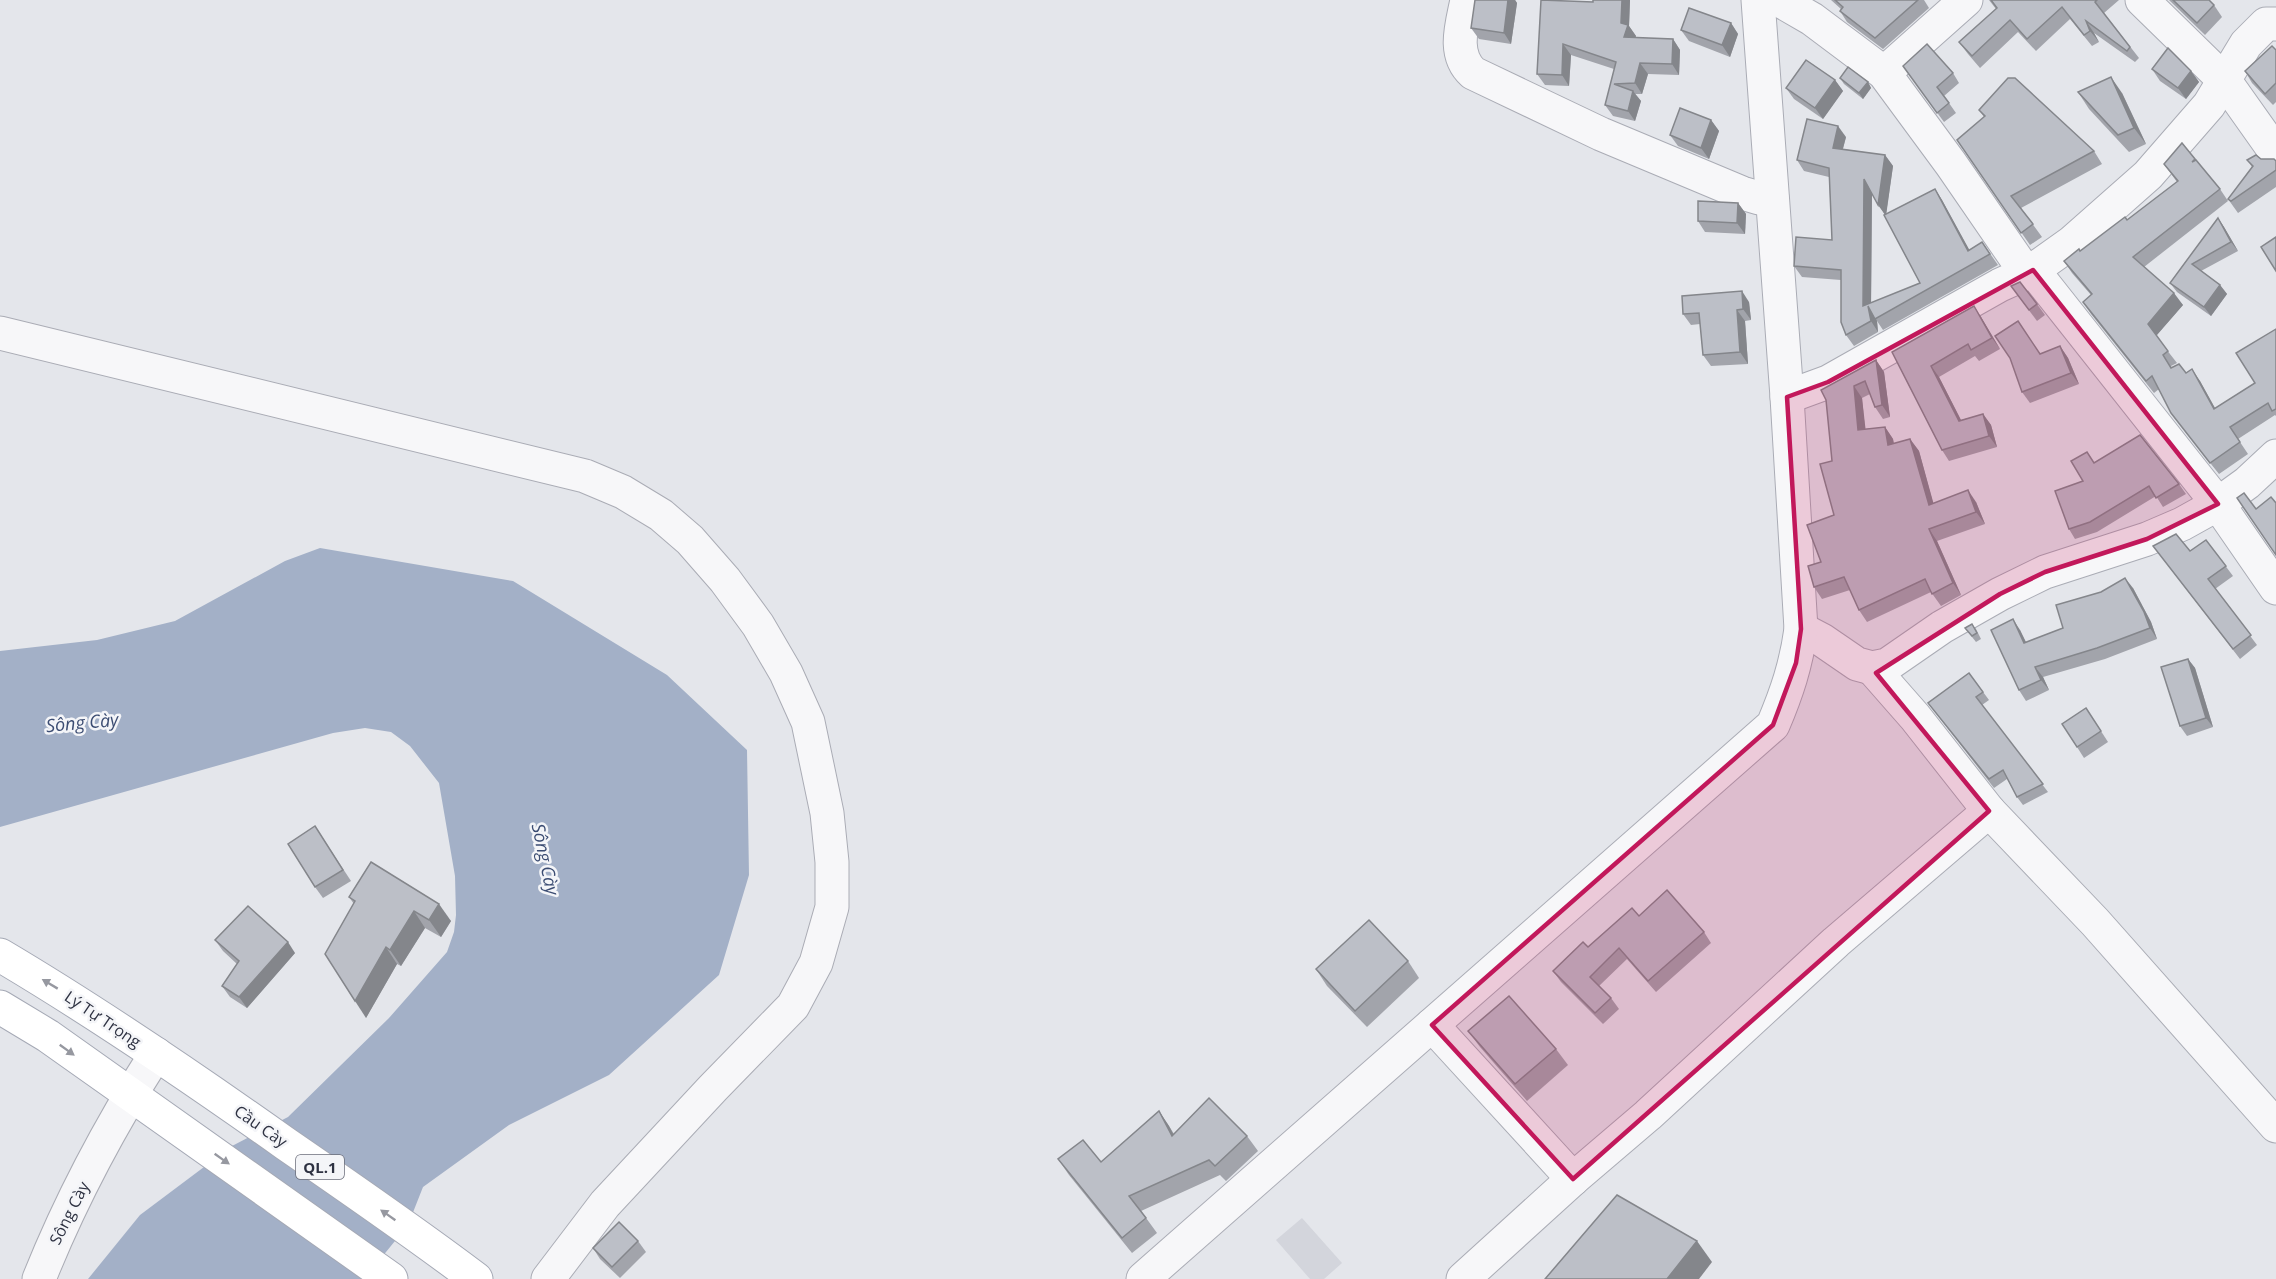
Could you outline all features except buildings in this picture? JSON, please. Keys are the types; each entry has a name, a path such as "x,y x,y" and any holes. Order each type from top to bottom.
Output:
{"main road":[{"name":"Lý Tự Trọng","path":"0,955 64,993 204,1086"},
{"path":"0,1007 48,1036 391,1279"},
{"name":"Cầu Cày","path":"204,1086 476,1279"}],"street":[{"path":"1467,0 1460,41 1464,65 1473,73 1601,134 1742,193 1759,198 1772,198"},
{"path":"1143,1279 1773,725 1796,663 1801,629 1787,397 1758,0"},
{"path":"1779,0 1812,19 1884,73 2030,272 2218,504 2276,588"},
{"path":"1884,73 1899,62 1965,0"},
{"path":"2142,0 2225,81 2276,153"},
{"path":"1787,397 1828,382 2000,285 2030,272 2071,243 2148,175 2209,105 2246,44 2266,24 2276,24"},
{"path":"0,333 585,476 623,492 661,515 690,540 725,580 758,625 786,673 808,722 827,813 832,862 832,907 816,963 793,1006 712,1088 605,1204 548,1279"},
{"path":"1801,629 1822,640 1857,664 1872,668 1887,665 1942,627 2036,576 2147,539 2182,524 2218,504 2247,483 2276,456"},
{"path":"1872,668 1923,726 1989,811 2095,922 2276,1126"},
{"path":"1463,1279 1573,1179 1648,1115 1836,942 1989,811"},
{"path":"1432,1025 1573,1179"},
{"name":"Sông Cày","path":"39,1279 54,1241 130,1096 156,1054"}],"highlighted area":[{"path":"2033,270 2218,504 2147,539 2045,572 2000,594 1876,673 1989,811 1573,1179 1432,1025 1773,725 1796,663 1801,629 1787,397 1828,382"}],"shaded area":[{"path":"1302,1218 1342,1263 1324,1279 1310,1279 1276,1240"}],"water":[{"path":"320,548 513,581 667,675 747,750 749,875 719,975 609,1075 509,1125 423,1187 408,1225 364,1279 88,1279 140,1215 232,1146 288,1117 389,1018 447,952 454,932 456,915 455,876 439,783 410,746 391,732 365,728 333,733 0,827 0,651 97,640 175,621 285,561"}]}
